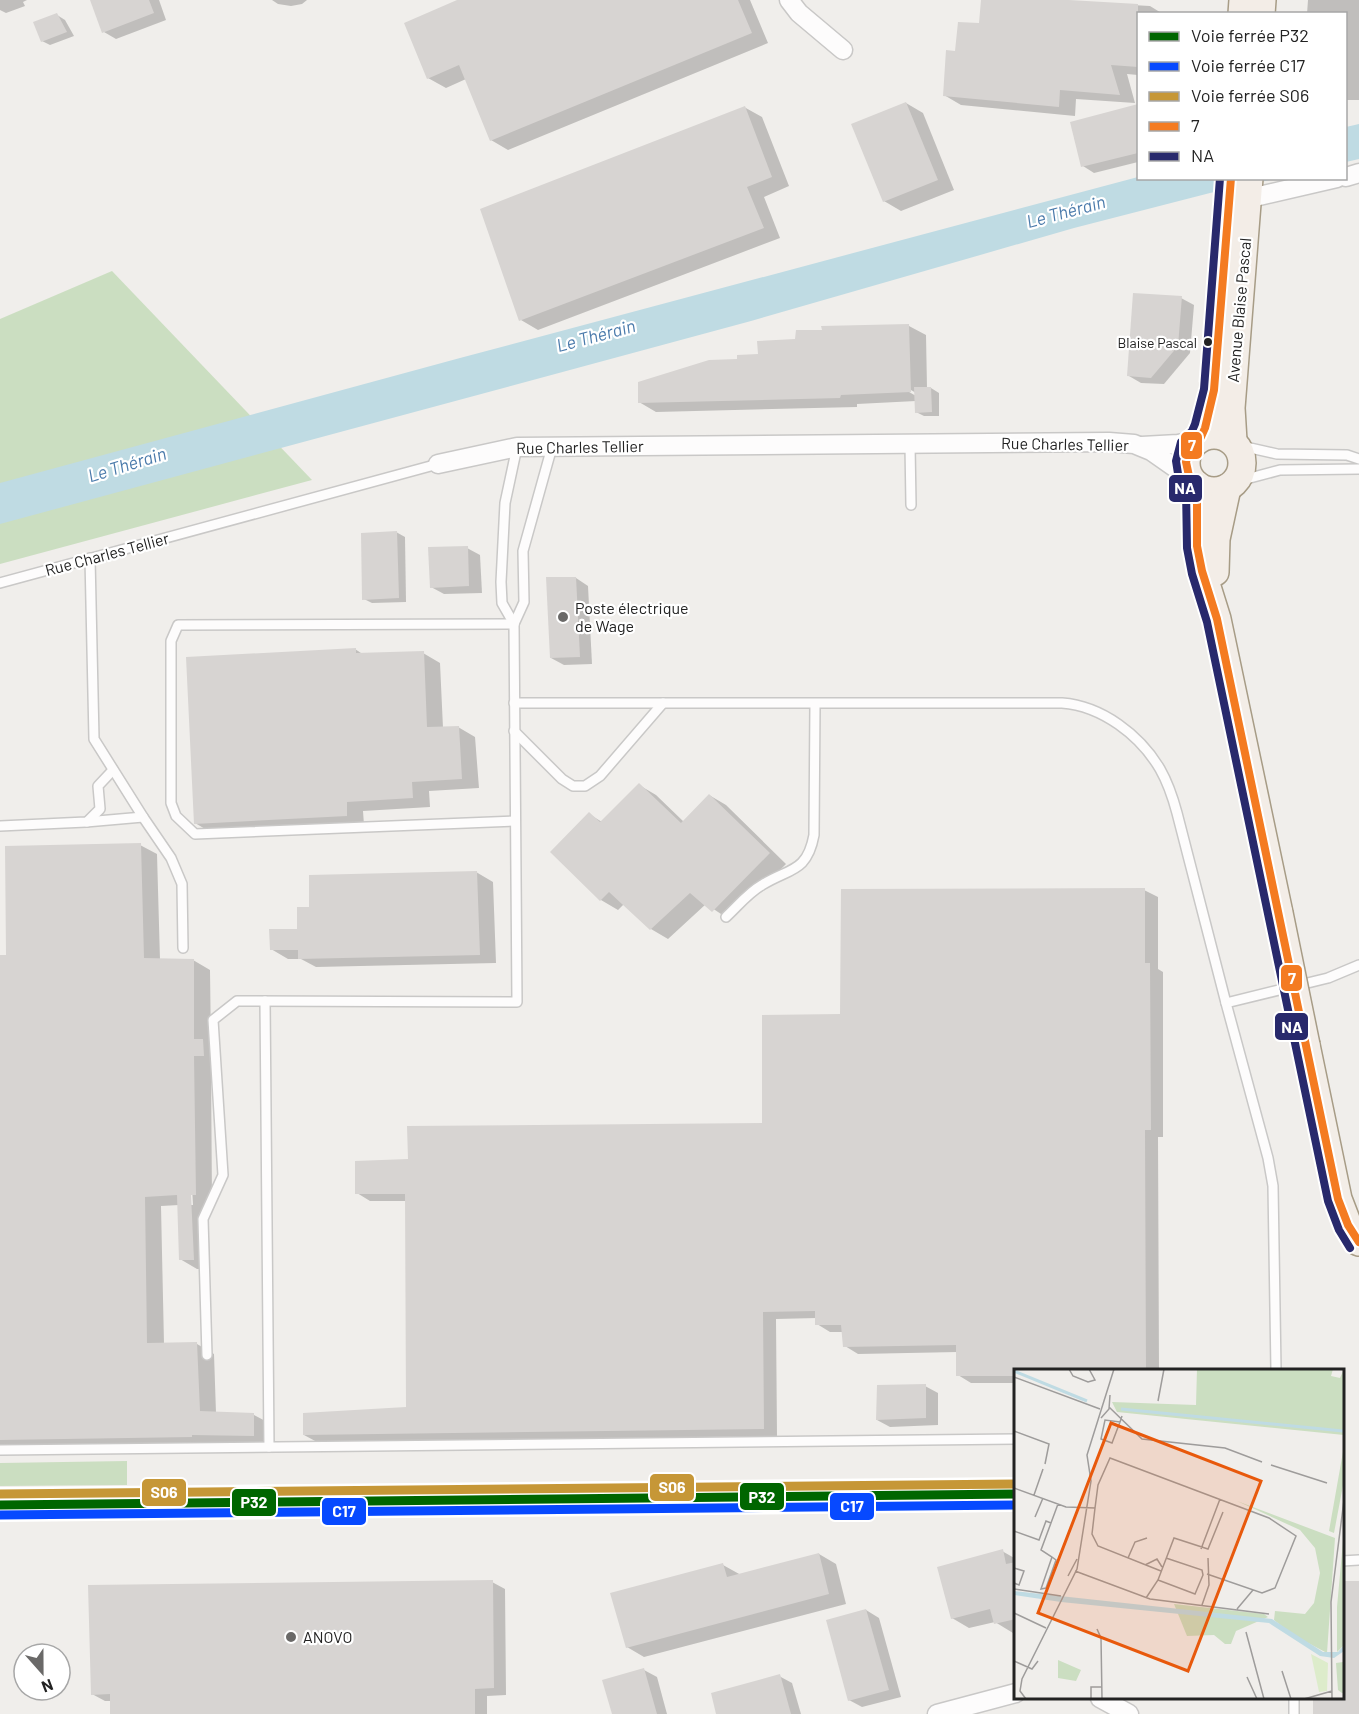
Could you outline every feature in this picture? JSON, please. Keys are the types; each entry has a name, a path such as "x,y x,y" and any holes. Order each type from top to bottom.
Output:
{"main road":[{"name":"Avenue Blaise Pascal","path":"1239,191 1211,406 1199,438 1190,447 1186,458 1187,469 1194,482 1198,552 1204,582 1217,619 1338,1199 1348,1225 1359,1242"},
{"name":"Avenue Blaise Pascal","path":"1217,619 1215,552 1217,528 1231,485 1240,476 1243,466 1242,455 1235,443 1231,408 1239,191"},
{"path":"1199,438 1212,434 1220,435 1235,443"},
{"path":"1194,482 1209,491 1220,490 1231,485"}],"street":[{"path":"789,0 799,13 843,50"},
{"path":"1239,191 1322,180"},
{"name":"Rue Charles Tellier","path":"1140,446 1178,444 1199,438"},
{"name":"Rue Charles Tellier","path":"438,464 517,447 1109,442 1129,443 1152,451 1194,482"},
{"path":"937,1714 1014,1694"},
{"path":"1102,1699 1129,1714"}],"lane":[{"path":"1235,443 1269,453 1347,455 1359,459"},
{"path":"910,445 911,505"},
{"path":"514,624 502,603 501,582 505,503 517,447"},
{"path":"207,1355 203,1219 223,1175 213,1020 237,1001 517,1002 514,624 524,602 523,551 552,447"},
{"name":"Rue Charles Tellier","path":"0,583 438,464"},
{"path":"1231,485 1280,470 1359,469"},
{"path":"90,558 94,739 171,858 182,884 183,948"},
{"path":"514,624 178,625 171,641 171,803 176,816 195,834 515,821"},
{"path":"514,703 1062,703 1086,707 1123,728 1143,745 1161,770 1173,797 1269,1158 1274,1200 1276,1369"},
{"path":"514,731 562,780 573,786 585,786 600,776 663,703"},
{"path":"726,917 761,885 799,866 810,852 813,835 815,704"},
{"path":"86,822 100,809 98,786 113,770"},
{"path":"0,826 143,817"},
{"path":"1226,1003 1328,978 1359,965"},
{"path":"265,1001 269,1447"},
{"path":"0,1450 1014,1439"},
{"path":"1344,1561 1359,1560"}],"green space":[{"path":"112,271 312,480 0,564 0,319"},
{"path":"127,1461 127,1485 0,1486 0,1463"}],"water":[{"path":"1359,124 1359,159 1347,162 1347,127"},
{"name":"Le Thérain","path":"1137,177 1137,180 1269,180 1074,228 751,321 0,524 0,483"}],"building":[{"path":"90,0 149,0 154,13 102,33"},
{"path":"457,0 738,0 752,33 490,141 459,65 427,79 404,23"},
{"path":"981,0 1069,0 1138,4 1137,67 1111,65 1120,95 1060,90 1059,107 943,96 946,50 955,51 958,22 979,23"},
{"path":"57,13 67,32 41,42 33,22"},
{"path":"906,102 938,180 883,202 851,124"},
{"path":"1137,104 1137,153 1081,167 1070,122"},
{"path":"745,106 772,177 747,187 764,228 519,321 480,209"},
{"path":"1133,293 1182,296 1178,346 1151,378 1127,376"},
{"path":"909,324 911,392 841,395 840,398 638,403 638,382 709,360 737,359 737,355 758,354 757,341 795,339 796,330 822,330 821,326"},
{"path":"914,387 931,387 932,412 915,413"},
{"path":"397,531 399,598 362,600 361,533"},
{"path":"468,546 469,586 430,588 428,547"},
{"name":"Poste électrique de Wage","path":"546,577 576,577 580,657 550,658"},
{"path":"356,648 356,653 424,651 427,727 459,726 462,779 412,782 413,798 347,802 347,816 194,824 186,657"},
{"path":"639,783 681,823 709,794 770,853 712,912 690,893 650,930 609,892 600,901 550,852 589,812 600,822"},
{"path":"141,843 144,958 194,959 194,1039 203,1039 204,1056 194,1056 196,1195 191,1195 194,1260 179,1260 177,1195 145,1197 147,1343 197,1342 200,1411 254,1413 254,1436 192,1435 192,1437 0,1440 0,955 6,955 5,846"},
{"path":"477,871 480,955 298,959 298,950 270,950 269,929 297,929 297,907 309,907 309,875"},
{"path":"1145,888 1145,963 1150,963 1151,1130 1145,1130 1146,1369 1014,1369 1014,1376 956,1376 956,1345 843,1347 841,1325 815,1325 815,1311 763,1312 764,1429 303,1435 303,1413 406,1407 405,1194 355,1194 355,1161 408,1159 407,1126 762,1123 762,1015 840,1014 841,889"},
{"path":"926,1384 926,1418 876,1420 877,1385"},
{"path":"1003,1549 1006,1564 1014,1562 1014,1619 994,1624 990,1609 951,1619 937,1567"},
{"path":"819,1553 829,1594 626,1648 610,1593 723,1563 727,1577"},
{"name":"ANOVO","path":"493,1580 494,1688 475,1689 475,1714 110,1714 110,1694 91,1695 88,1585"},
{"path":"1344,1581 1359,1581 1359,1714 1313,1714 1313,1699 1344,1699"},
{"path":"866,1609 889,1690 848,1701 826,1620"},
{"path":"644,1668 657,1714 612,1714 602,1680"},
{"path":"780,1674 791,1714 716,1714 711,1693"}],"rail line":[{"name":"S06","path":"0,1494 1014,1484"},
{"name":"P32","path":"0,1505 1014,1494"},
{"name":"C17","path":"0,1515 1014,1505"}],"transit line":[{"name":"NA","path":"1220,180 1204,389 1195,424 1192,431 1181,442 1176,461 1179,480 1186,489 1187,548 1192,574 1207,622 1328,1201 1339,1230 1350,1248"},
{"name":"7","path":"1231,180 1214,390 1205,428 1201,437 1190,447 1186,462 1189,476 1197,485 1197,546 1202,571 1217,619 1338,1199 1348,1225 1359,1242"}],"place":[{"name":"Blaise Pascal","path":"1208,342"},
{"name":"Poste électrique de Wage","path":"563,617"},
{"name":"ANOVO","path":"291,1637"}]}
